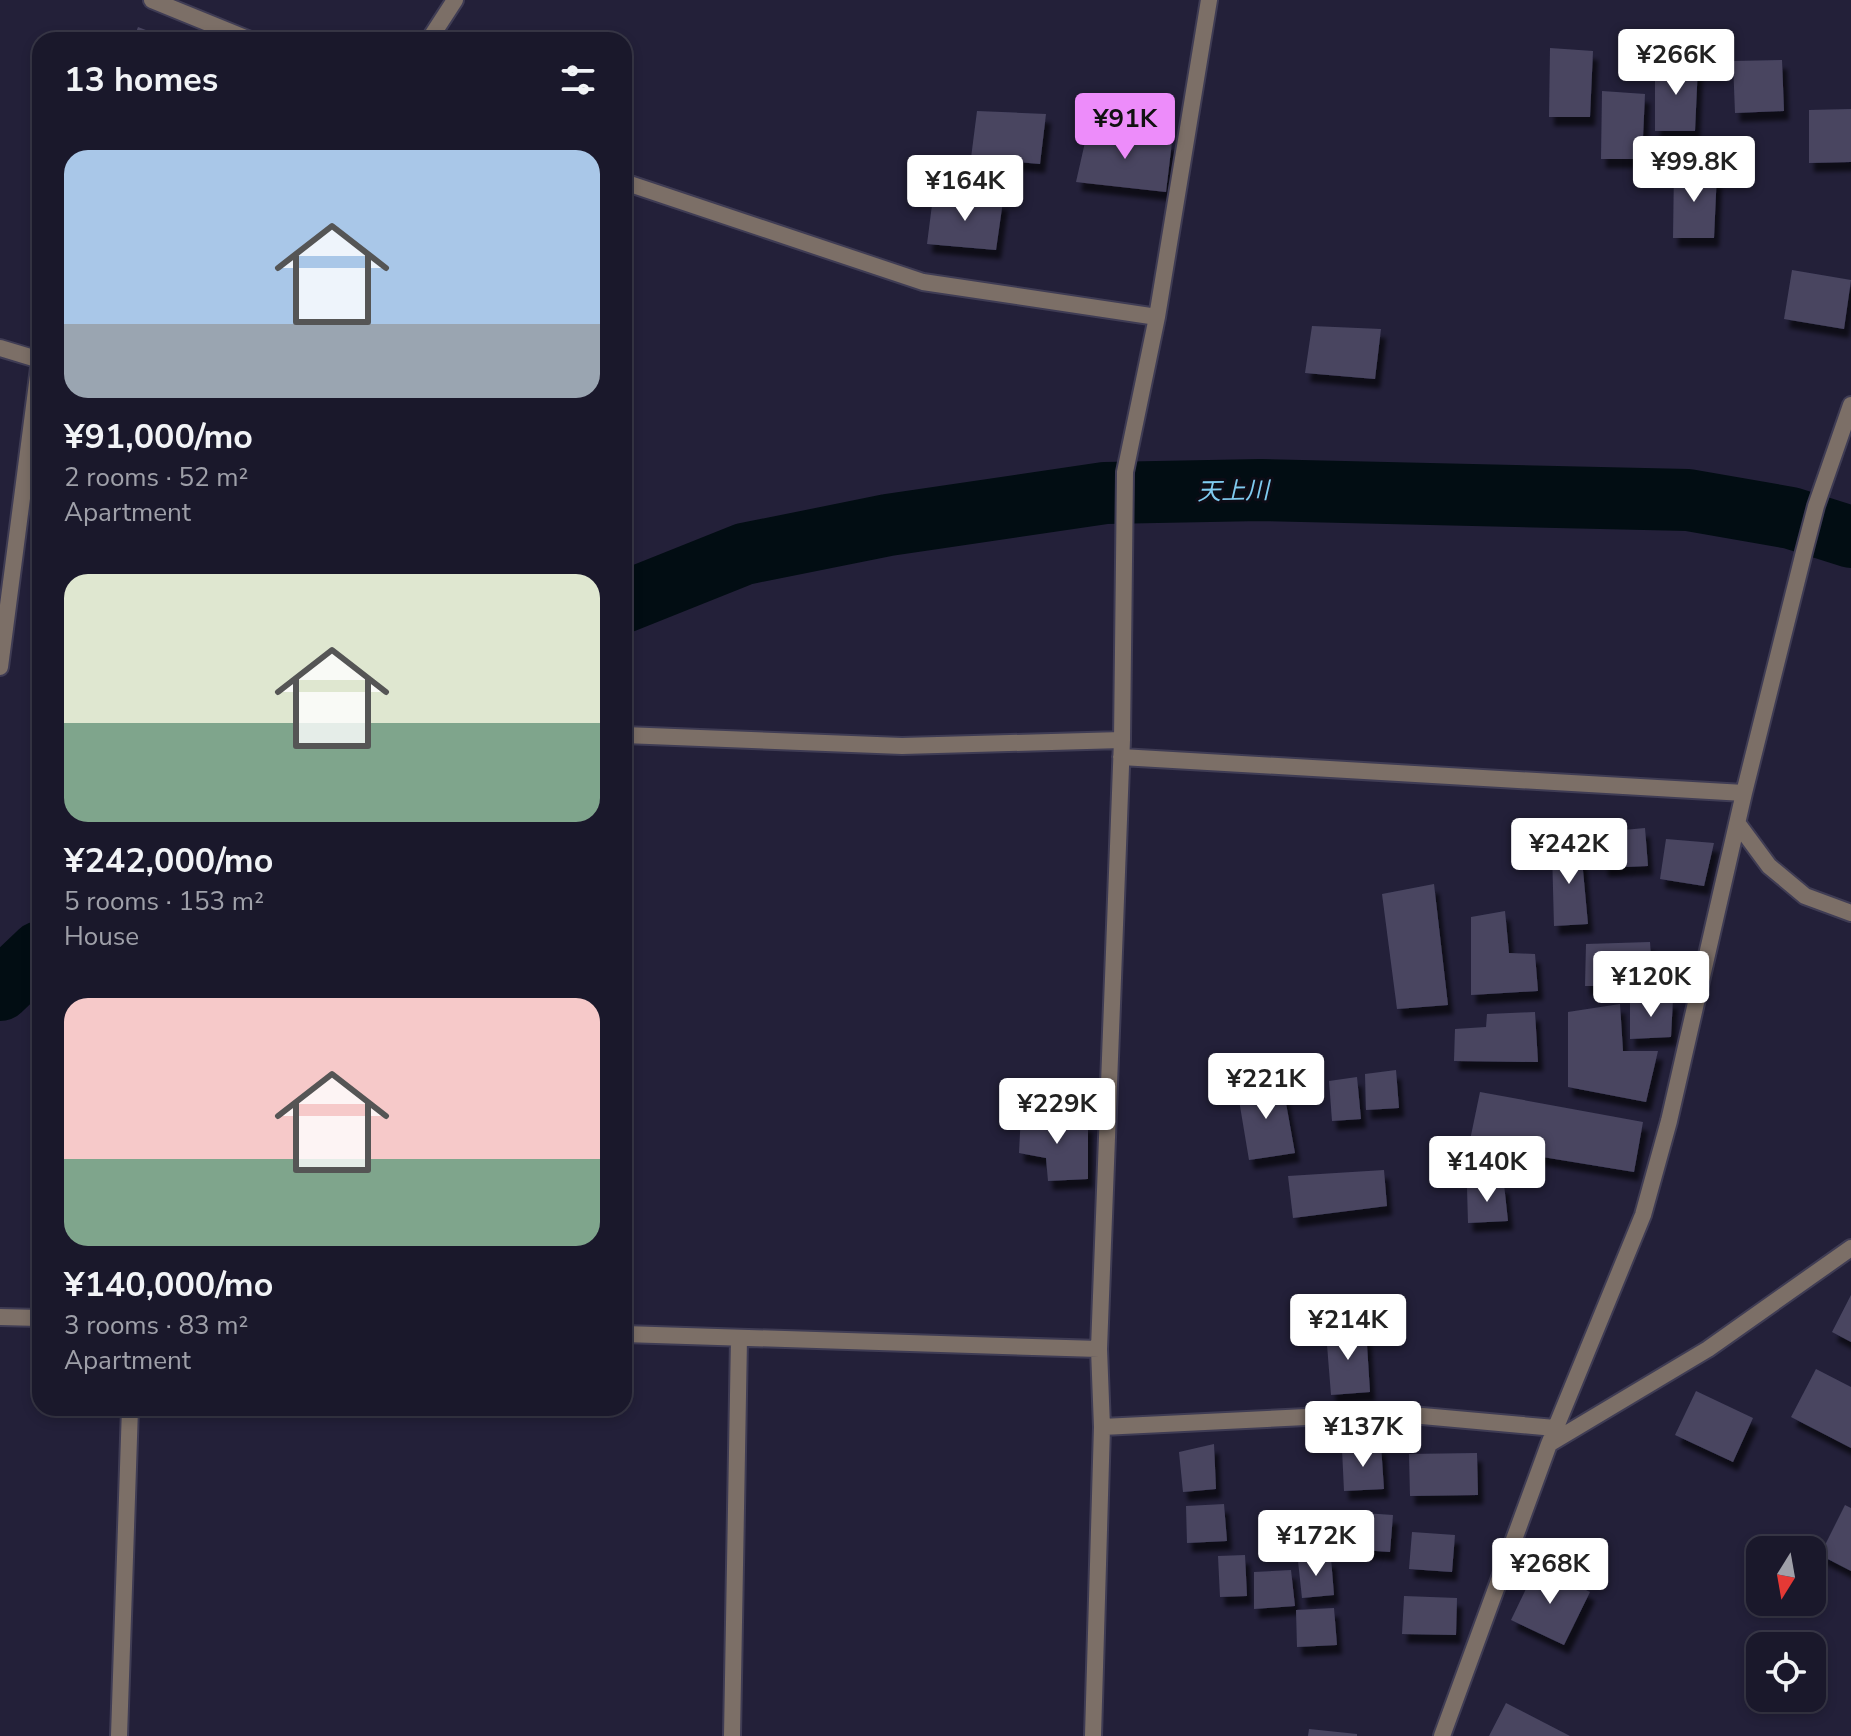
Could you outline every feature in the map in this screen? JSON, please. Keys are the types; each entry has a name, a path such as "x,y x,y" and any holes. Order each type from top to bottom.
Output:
{"street":[{"path":"152,0 230,32"},
{"path":"434,32 455,0"},
{"path":"1093,1736 1102,1427 1099,1349 1122,740 1125,482 1157,317 1209,0"},
{"path":"632,185 923,282 1157,317"},
{"path":"0,348 32,358"},
{"path":"1442,1736 1552,1436 1643,1215 1673,1106 1744,793 1813,516 1851,405"},
{"path":"0,667 32,421"},
{"path":"632,735 902,746 1122,740"},
{"path":"1121,757 1744,793"},
{"path":"1738,824 1769,866 1805,896 1851,913"},
{"path":"1102,1427 1389,1413 1552,1436 1708,1349 1851,1248"},
{"path":"0,1317 32,1318"},
{"path":"632,1334 1099,1349"},
{"path":"732,1736 739,1338"},
{"path":"119,1736 130,1416"}],"building":[{"path":"1550,48 1593,51 1590,117 1549,117"},
{"path":"1782,60 1784,111 1735,113 1733,61"},
{"path":"1655,62 1698,65 1695,131 1655,131"},
{"path":"1602,91 1645,94 1642,159 1601,159"},
{"path":"1851,109 1851,162 1809,163 1809,110"},
{"path":"977,111 1046,114 1040,164 971,158"},
{"path":"1088,129 1172,142 1166,192 1076,182"},
{"path":"1674,169 1717,172 1714,238 1673,238"},
{"path":"933,197 1003,201 996,250 927,244"},
{"path":"1792,270 1851,280 1844,329 1784,319"},
{"path":"1312,326 1381,329 1375,379 1305,373"},
{"path":"1645,828 1648,866 1603,868 1602,832"},
{"path":"1580,838 1588,924 1554,926 1552,851"},
{"path":"1666,839 1714,843 1704,886 1660,879"},
{"path":"1434,884 1448,1005 1397,1009 1382,894"},
{"path":"1505,911 1509,953 1535,954 1538,991 1471,995 1471,917"},
{"path":"1650,942 1653,986 1585,986 1586,944"},
{"path":"1673,999 1671,1037 1630,1039 1630,1003"},
{"path":"1620,1004 1623,1051 1658,1051 1646,1102 1568,1087 1568,1012"},
{"path":"1535,1012 1538,1062 1454,1061 1455,1029 1486,1027 1487,1014"},
{"path":"1396,1070 1399,1108 1366,1110 1365,1074"},
{"path":"1357,1077 1361,1119 1332,1121 1329,1081"},
{"path":"1282,1081 1295,1153 1249,1160 1237,1088"},
{"path":"1480,1092 1643,1122 1634,1172 1469,1145"},
{"path":"1021,1114 1088,1123 1088,1179 1048,1181 1046,1158 1019,1153"},
{"path":"1384,1170 1387,1206 1293,1218 1288,1176"},
{"path":"1504,1184 1508,1221 1468,1223 1467,1187"},
{"path":"1851,1295 1851,1342 1832,1332"},
{"path":"1366,1329 1370,1392 1331,1395 1326,1332"},
{"path":"1816,1369 1851,1387 1851,1448 1791,1417"},
{"path":"1696,1391 1753,1418 1733,1462 1675,1435"},
{"path":"1214,1444 1216,1489 1183,1492 1179,1452"},
{"path":"1381,1445 1384,1489 1344,1491 1342,1449"},
{"path":"1477,1453 1478,1495 1410,1496 1409,1454"},
{"path":"1224,1504 1227,1541 1187,1543 1186,1506"},
{"path":"1845,1505 1851,1508 1851,1571 1826,1558 1826,1543"},
{"path":"1269,1510 1312,1513 1310,1550 1267,1547"},
{"path":"1349,1512 1393,1515 1390,1552 1347,1549"},
{"path":"1412,1532 1455,1535 1452,1572 1409,1569"},
{"path":"1245,1555 1247,1596 1220,1597 1218,1556"},
{"path":"1331,1558 1334,1595 1302,1598 1298,1561"},
{"path":"1537,1566 1590,1592 1564,1645 1511,1620"},
{"path":"1291,1570 1295,1606 1254,1609 1254,1572"},
{"path":"1404,1596 1457,1598 1456,1635 1402,1634"},
{"path":"1334,1608 1337,1645 1297,1647 1296,1610"},
{"path":"1506,1703 1570,1736 1489,1736"},
{"path":"1309,1729 1357,1734 1357,1736 1308,1736"}],"waterway":[{"name":"天上川","path":"632,599 744,554 888,525 1105,493 1261,490 1688,500 1791,518 1851,537"},
{"name":"天上川","path":"0,990 32,960"}]}
